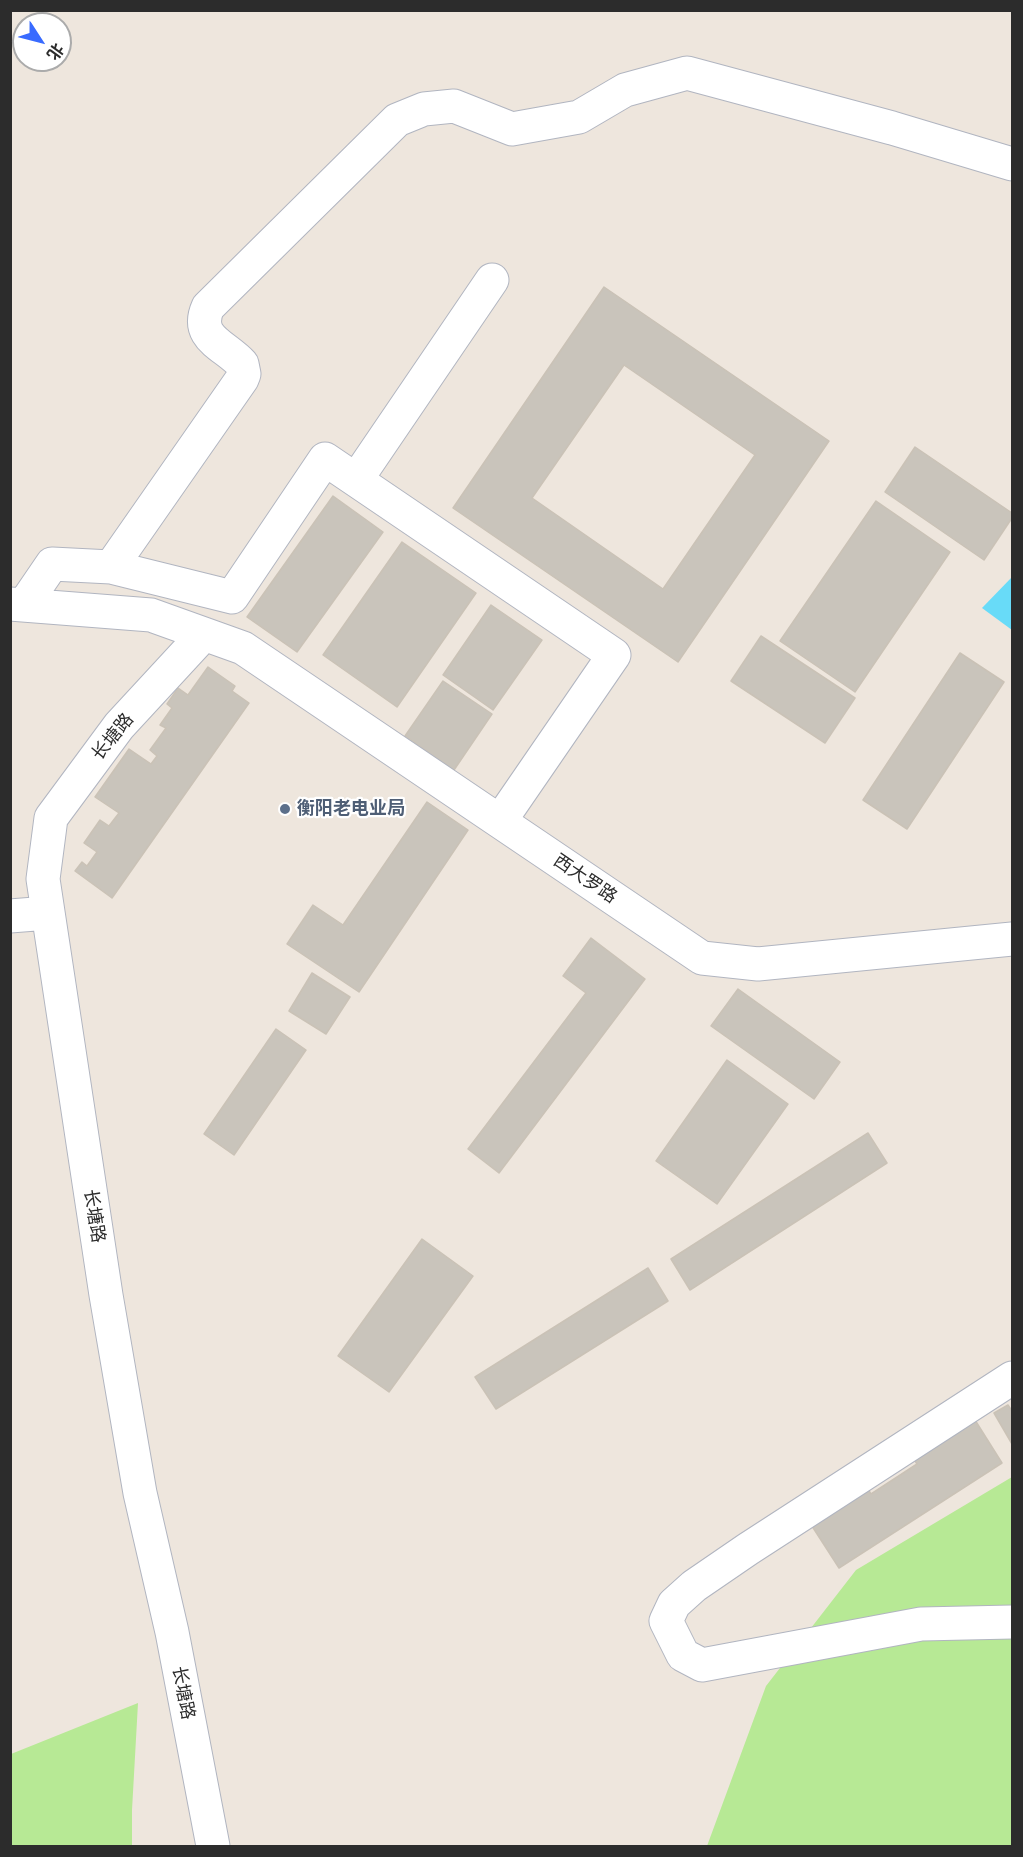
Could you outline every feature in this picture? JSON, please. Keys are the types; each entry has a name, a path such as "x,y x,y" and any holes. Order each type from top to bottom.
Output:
{"street":[{"path":"111,567 244,374 240,361 206,332 203,320 208,307 397,120 424,109 454,106 512,129 579,117 625,90 687,73 892,128 1012,164"},
{"path":"356,480 492,280"},
{"path":"17,605 52,564 111,567 232,597 326,459 614,655 500,821"},
{"name":"西大罗路","path":"17,605 151,615 243,648 702,958 758,964 1012,939"},
{"name":"长塘路","path":"204,634 119,726 51,818 43,879 106,1294 138,1481 171,1632 213,1846"},
{"path":"10,916 48,913"},
{"path":"1012,1378 694,1586 674,1604 666,1621 683,1655 702,1665 921,1624 1012,1622"}],"green space":[{"path":"1012,1477 1012,1846 707,1846 766,1686 856,1570"},
{"path":"138,1703 132,1846 11,1846 11,1754"}],"water":[{"path":"1012,577 1012,630 982,608"}],"building":[{"path":"604,287 829,441 678,662 453,508","holes":["624,365 755,455 663,589 532,498"]},
{"path":"915,447 1012,513 1012,518 984,560 885,492"},
{"path":"333,496 383,532 297,652 247,617"},
{"path":"876,501 950,552 855,692 780,641"},
{"path":"402,542 476,593 397,707 323,655"},
{"path":"491,605 542,640 493,710 443,675"},
{"path":"761,636 855,698 825,743 731,681"},
{"path":"960,653 1004,682 907,829 863,800"},
{"path":"208,667 235,686 232,691 249,703 112,898 75,871 82,862 87,866 97,852 84,843 100,820 109,826 119,813 95,797 129,749 151,764 157,756 150,750 166,728 160,725 172,708 167,704 178,688 188,695"},
{"path":"443,681 492,714 454,770 405,736"},
{"path":"427,802 468,830 359,992 287,944 313,905 343,925"},
{"path":"591,938 645,979 499,1173 468,1149 586,993 563,976"},
{"path":"312,973 350,997 326,1034 289,1011"},
{"path":"738,989 840,1062 814,1099 711,1026"},
{"path":"276,1029 306,1050 234,1155 204,1134"},
{"path":"727,1060 788,1104 717,1204 656,1161"},
{"path":"868,1133 887,1163 690,1290 671,1259"},
{"path":"422,1239 473,1276 389,1392 338,1356"},
{"path":"648,1268 668,1301 496,1409 475,1377"},
{"path":"1008,1405 1012,1411 1012,1444 994,1413"},
{"path":"975,1420 1002,1463 839,1568 810,1523 867,1487 871,1494 917,1464 914,1459"}],"place":[{"name":"衡阳老电业局","path":"285,809"}]}
